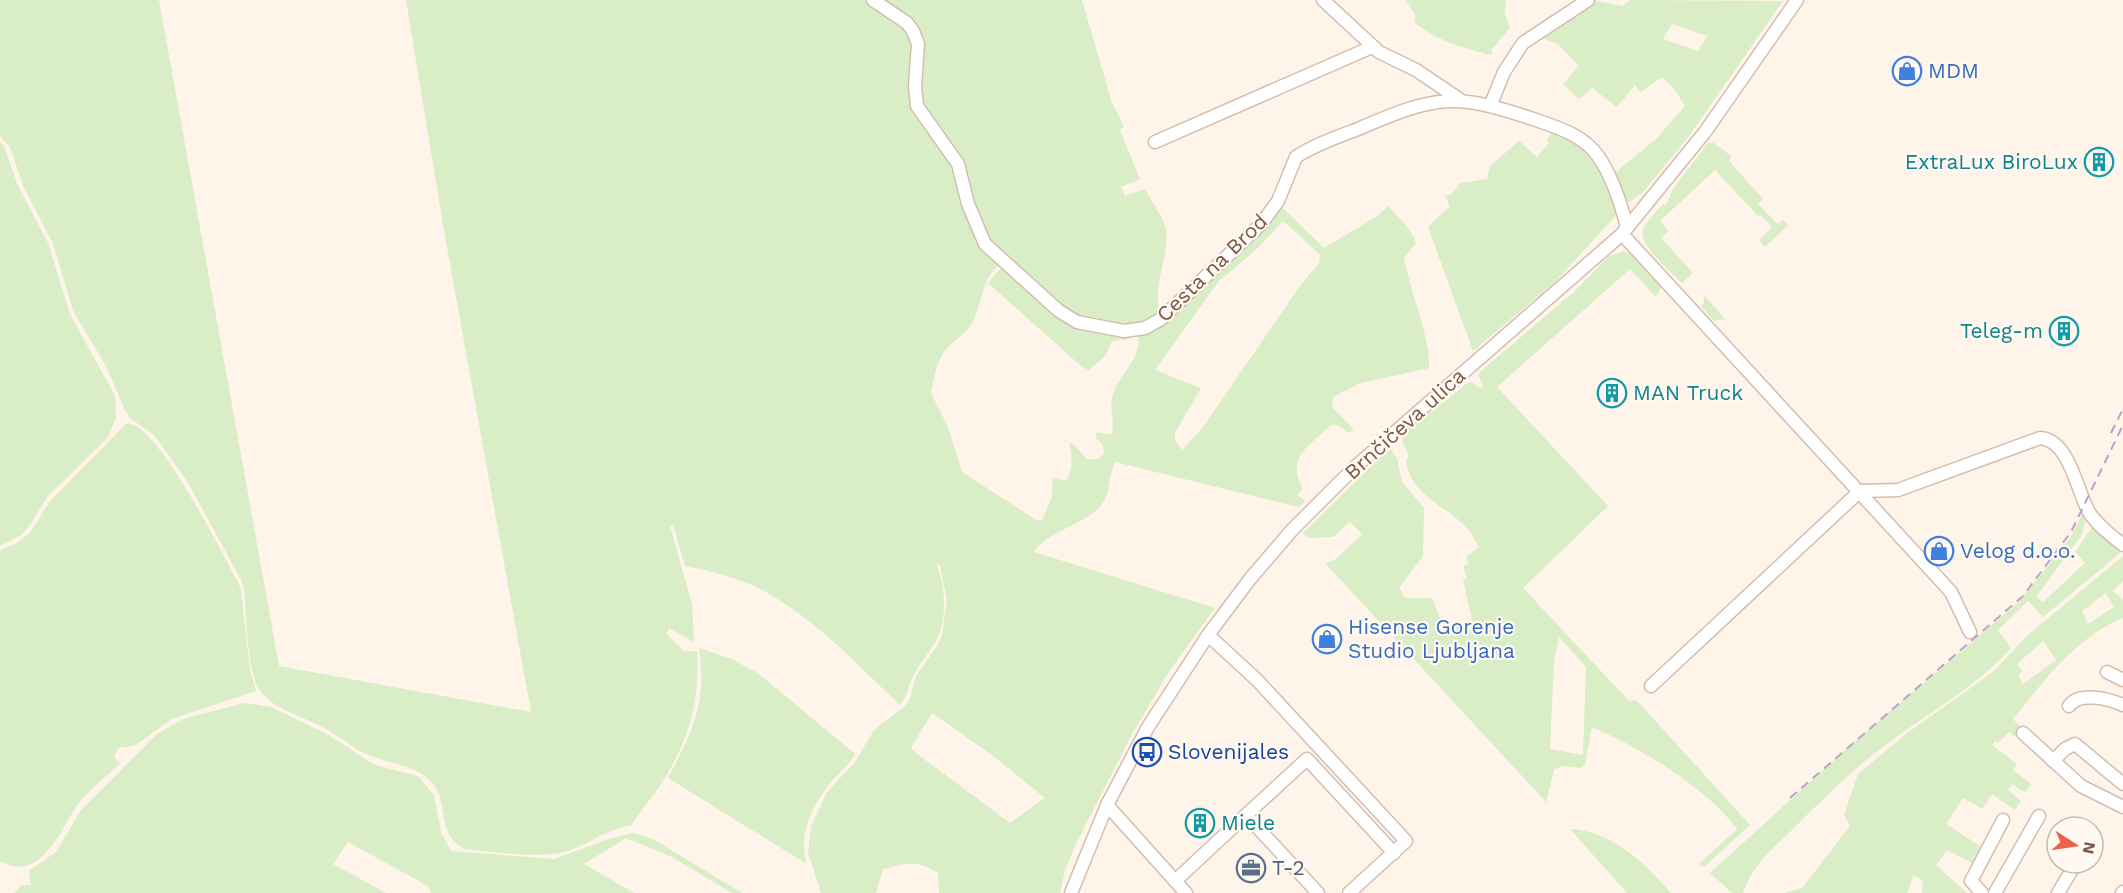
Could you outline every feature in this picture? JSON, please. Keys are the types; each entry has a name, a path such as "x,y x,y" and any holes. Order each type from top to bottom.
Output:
{"street":[{"name":"Cesta na Brod","path":"873,0 907,23 913,31 918,44 915,86 917,106 958,164 968,204 985,244 1066,317 1087,325 1113,330 1136,330 1154,324 1247,239 1272,211 1291,165 1303,152 1435,100 1460,99 1491,104 1568,131 1583,140 1598,156 1622,208 1625,230"},
{"path":"1323,0 1372,46 1392,60 1426,76 1460,99"},
{"path":"1491,104 1504,72 1523,43 1588,0"},
{"name":"Brnčičeva ulica","path":"1071,893 1107,805 1148,727 1208,635 1292,530 1354,468 1625,230 1705,132 1797,0"},
{"path":"1155,142 1372,46"},
{"path":"1625,230 1951,592 1970,632"},
{"path":"1651,686 1860,491 1898,490 2031,441 2047,438 2056,444 2077,478 2086,507 2091,515 2123,545"},
{"path":"1208,635 1257,680 1406,841 1349,893"},
{"path":"2107,672 2123,680"},
{"path":"2069,706 2075,700 2098,697 2123,705"},
{"path":"2024,734 2081,786 2123,807"},
{"path":"2053,761 2065,749 2075,744 2123,784"},
{"path":"1175,881 1307,759 1394,853"},
{"path":"1107,805 1186,893"},
{"path":"1246,815 1318,893"},
{"path":"1995,893 2039,816"},
{"path":"1982,893 1971,881 2003,820"},
{"path":"2058,893 2069,875"}],"green space":[{"path":"0,0 159,0 279,666 531,712 443,225 406,0 866,0 897,18 914,42 911,83 999,265 986,283 977,312 967,331 949,346 942,356 931,393 948,427 962,472 1036,520 1042,520 1052,497 1053,478 1066,481 1068,477 1072,463 1069,444 1072,443 1087,459 1099,459 1104,453 1103,445 1095,437 1097,432 1111,435 1113,429 1112,396 1138,349 1138,334 1280,205 1324,248 1379,215 1388,206 1400,219 1416,243 1404,258 1424,330 1429,368 1361,383 1333,397 1332,407 1354,430 1349,433 1337,425 1331,425 1302,452 1297,468 1303,489 1297,495 1305,501 1299,507 1115,462 1106,498 1097,509 1079,522 1049,537 1034,552 1215,608 1170,670 1131,736 1075,846 1065,870 1060,893 939,893 938,873 923,865 905,864 883,869 876,893 821,893 808,852 811,826 827,792 855,762 874,730 905,706 910,699 916,676 937,646 942,635 947,600 940,565 936,564 942,582 944,602 940,631 935,643 916,670 900,705 838,646 789,606 761,589 740,580 685,566 673,525 670,526 692,604 694,642 669,628 667,634 683,651 697,651 697,687 691,720 679,752 661,784 631,826 608,832 571,850 533,855 465,849 450,835 440,798 430,780 424,775 353,747 324,728 274,704 261,692 252,672 244,589 241,580 189,484 154,435 130,418 124,408 106,366 73,311 53,243 24,188 10,147 0,136","holes":["1282,222 1320,255 1319,263 1300,286 1203,427 1182,450 1175,440 1175,433 1201,388 1155,370 1219,281 1258,248","932,713 992,755 1045,798 1010,823 916,753 911,748"]},
{"path":"880,0 1082,0 1112,103 1124,126 1120,130 1140,179 1121,187 1125,196 1145,189 1165,226 1167,235 1158,288 1159,309 1203,273 1156,319 1130,329 1079,320 998,254 979,225 965,174 922,109 920,39"},
{"path":"1406,0 1506,0 1505,14 1510,28 1492,49 1491,55 1451,43 1423,29 1414,22 1416,16"},
{"path":"1592,0 1623,6 1630,0 1783,1 1687,139 1643,192 1628,203 1615,180 1615,173 1657,138 1685,106 1673,87 1662,77 1641,92 1635,85 1617,107 1592,88 1579,99 1563,84 1579,66 1558,44 1544,39 1543,32","holes":["1672,24 1707,36 1698,51 1663,39"]},
{"path":"1554,129 1591,152 1618,213 1557,280 1473,351 1428,227 1450,206 1445,196 1452,194 1460,183 1487,179 1490,166 1519,141 1537,157 1549,143 1547,140"},
{"path":"0,142 4,146 18,186 48,243 70,314 115,396 116,418 108,437 48,496 28,528 20,536 0,546"},
{"path":"1708,143 1714,143 1731,156 1729,161 1763,199 1758,204 1778,224 1783,220 1788,225 1765,247 1759,240 1772,227 1760,215 1758,216 1715,170 1660,221 1668,231 1661,238 1693,273 1682,283 1649,249 1644,241 1644,227 1663,204 1665,206 1673,189"},
{"path":"1624,251 1633,255 1661,287 1656,297 1630,269 1497,387 1608,506 1523,588 1629,701 1635,700 1640,704 1750,825 1704,867 1699,864 1737,829 1708,798 1651,757 1592,727 1585,765 1581,768 1562,766 1554,770 1546,802 1325,563 1335,560 1362,534 1350,522 1333,537 1309,538 1303,533 1387,451 1394,449 1392,452 1397,458 1402,482 1424,508 1423,556 1399,588 1405,598 1432,598 1443,626 1464,623 1469,630 1474,628 1463,580 1467,578 1463,567 1469,563 1466,557 1479,547 1465,526 1428,497 1414,481 1406,460 1409,456 1402,441 1405,434 1466,384 1471,382 1480,388 1483,386 1478,375 1481,371 1575,291 1609,256","holes":["1559,637 1586,667 1583,755 1550,749 1554,661"]},
{"path":"1002,267 1050,308 1129,334 1129,339 1112,341 1105,356 1089,370 1082,367 988,283"},
{"path":"1704,295 1725,319 1714,321 1701,306 1704,302"},
{"path":"127,423 140,429 172,466 238,582 241,590 250,670 256,691 172,719 134,746 118,748 114,758 120,763 78,803 46,853 25,866 13,866 0,861 0,550 15,544 30,533 50,501"},
{"path":"2082,515 2086,520 2081,536 2036,597 2043,602 2085,563 2075,552 2093,526 2121,547 2119,554 2043,617 2028,601 1998,630 2011,648 1968,687 1888,743 1851,773 1763,858 1743,893 1732,893 1710,873 1852,744 2019,602 2070,538"},
{"path":"2123,556 2123,581 2113,591 2123,600 2123,618 2090,636 2062,661 2013,719 2023,729 2016,737 2009,732 1998,743 1995,741 1992,745 2017,764 2013,770 2031,784 2025,793 2012,784 2008,790 2021,801 2015,810 1992,794 1982,809 1963,798 1946,824 1986,850 1984,854 1977,853 1974,857 1979,861 1976,865 1947,850 1936,865 1967,893 1922,893 1923,881 1914,875 1907,893 1784,893 1802,888 1850,826 1844,815 1858,774 1906,734 1993,672 2027,636","holes":["2106,593 2114,607 2088,624 2082,611","2043,641 2056,660 2023,684 2018,676 2022,671 2017,664"]},
{"path":"699,648 732,659 759,674 855,754 824,791 808,821 804,842 807,864 668,778 685,746 696,716 701,685"},
{"path":"244,703 271,707 325,733 375,765 418,776 434,795 441,832 451,851 555,859 611,838 634,833 653,839 742,893 732,893 672,857 626,838 584,864 634,893 431,893 428,886 348,842 333,864 386,893 15,893 21,885 31,885 29,871 56,852 81,810 157,734 183,719"},
{"path":"1570,829 1600,836 1627,850 1671,893 1627,893"}],"railway":[{"path":"2111,433 2123,409"},
{"path":"1790,798 2023,596 2071,532 2123,425"}],"place":[{"name":"MDM","path":"1907,71"},
{"name":"ExtraLux BiroLux","path":"2099,162"},
{"name":"Teleg-m","path":"2064,331"},
{"name":"MAN Truck","path":"1612,393"},
{"name":"Velog d.o.o.","path":"1939,551"},
{"name":"Hisense Gorenje Studio Ljubljana","path":"1327,639"},
{"name":"Slovenijales","path":"1147,752"},
{"name":"Miele","path":"1200,823"},
{"name":"T-2","path":"1251,868"}]}
